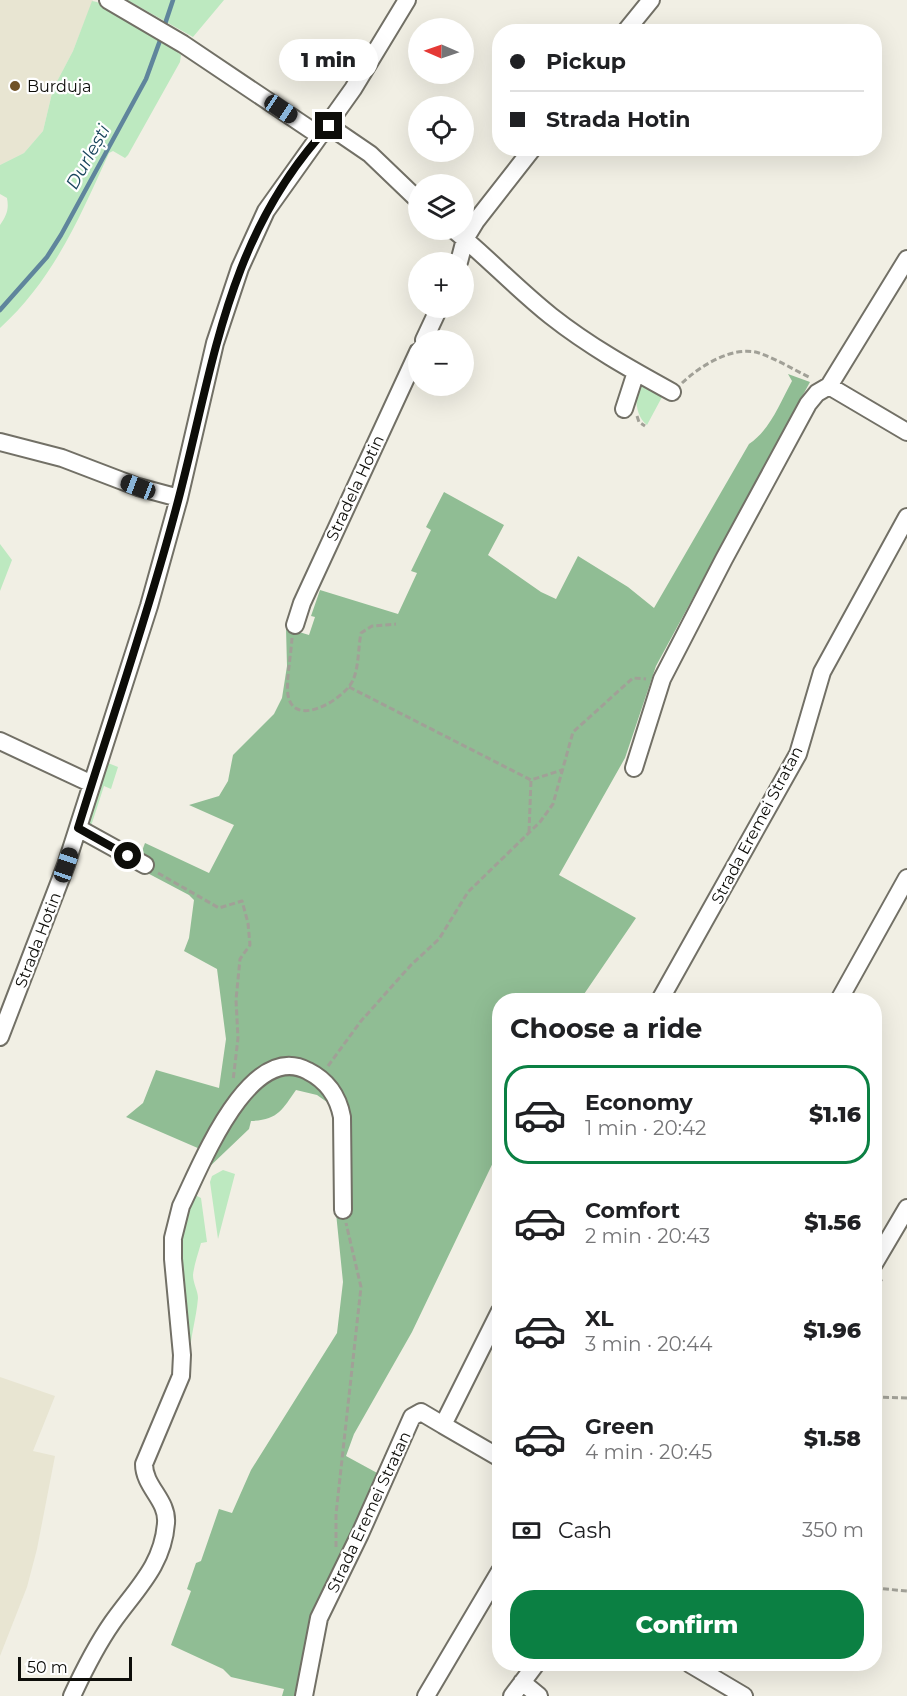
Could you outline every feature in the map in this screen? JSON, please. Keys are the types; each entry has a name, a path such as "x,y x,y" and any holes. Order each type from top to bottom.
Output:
{"street":[{"path":"108,0 324,131 370,154 408,190"},
{"name":"Strada Hotin","path":"0,1037 55,897 149,606 179,498 215,343 240,268 266,211 324,131 407,0"},
{"path":"632,24 651,0"},
{"path":"474,223 528,156"},
{"path":"467,240 551,316 605,354 672,392"},
{"path":"634,768 662,679 724,559 808,404 817,393 829,386 907,259"},
{"path":"624,409 636,372"},
{"name":"Stradela Hotin","path":"295,625 302,603 408,374"},
{"path":"829,386 907,432"},
{"path":"0,442 62,458 138,487 179,498"},
{"name":"Strada Eremei Stratan","path":"664,993 798,754 822,672 907,517"},
{"path":"0,741 92,784"},
{"path":"78,828 145,865"},
{"path":"842,993 907,878"},
{"path":"72,1696 97,1646 151,1572 162,1547 166,1516 144,1475 144,1464 182,1371 173,1238 181,1206 232,1107 249,1084 281,1068 299,1066 319,1077 340,1104 343,1210"},
{"path":"882,1250 907,1208"},
{"path":"492,1327 442,1425 492,1453"},
{"name":"Strada Eremei Stratan","path":"304,1696 319,1618 412,1417 421,1412 442,1425"},
{"path":"426,1696 492,1585"},
{"path":"531,1671 517,1689 539,1696"},
{"path":"702,1671 744,1696"}],"path":[{"path":"672,392 690,375 717,358 752,352 829,386"},
{"path":"295,625 288,696 294,706 306,712 319,710 349,687 354,679 361,633 372,626 396,624"},
{"path":"319,1077 362,1021 411,966 439,939 468,892 530,832 553,804 573,732 633,678 662,679"},
{"path":"349,687 531,780 562,770"},
{"path":"530,832 531,780"},
{"path":"145,865 219,908 242,901 249,923 250,945 240,959 236,1000 238,1038 232,1107"},
{"path":"340,1575 336,1514 361,1287 343,1210"},
{"path":"882,1397 907,1398"},
{"path":"882,1589 907,1592"}],"shaded area":[{"path":"0,0 93,0 73,51 53,89 43,131 24,153 0,165"},
{"path":"0,1377 55,1396 33,1451 55,1456 37,1549 27,1587 0,1656"}],"green space":[{"path":"127,0 224,0 193,37"},
{"path":"92,1 169,45 181,55 180,62 128,155 125,158 113,151 109,153 64,246 35,289 0,328 0,225 6,215 8,205 7,198 0,194 0,165 24,153 43,131 53,89 73,51"},
{"path":"788,374 810,382 656,666 625,758 559,875 636,918 585,993 492,993 492,1165 412,1332 354,1434 346,1456 379,1474 299,1696 282,1696 284,1689 231,1677 223,1669 171,1645 191,1591 187,1589 196,1563 201,1561 219,1509 232,1513 251,1470 337,1333 343,1282 335,1203 334,1107 317,1095 296,1090 278,1113 267,1119 251,1121 249,1129 206,1170 200,1149 126,1117 143,1103 156,1070 219,1088 226,1039 217,969 184,951 189,938 194,900 189,895 136,867 145,843 209,873 234,825 189,805 219,796 228,781 233,755 274,714 282,698 287,666 286,628 309,635 315,617 311,616 320,590 398,614 417,573 411,571 431,530 426,527 444,492 504,525 488,555 541,592 556,599 578,556 628,587 654,608 749,444 774,416 792,381"},
{"path":"642,383 658,392 662,397 647,425 638,413 636,402 637,386"},
{"path":"0,544 12,560 0,591"},
{"path":"103,761 118,767 111,789 104,786 91,826 85,822"},
{"path":"223,1170 235,1174 218,1239 210,1182 212,1176"},
{"path":"195,1195 201,1198 207,1242 201,1243 194,1271 193,1278 198,1298 190,1349 190,1367 187,1368 179,1303 177,1252 185,1209"}],"waterway":[{"name":"Durlești","path":"164,27 173,0"},
{"name":"Durlești","path":"0,310 47,257 61,235 146,79 162,35"}],"place":[{"name":"Burduja","path":"15,86"}],"route":[{"path":"128,856 78,828 107,731 149,606 174,519 215,343 227,303 266,211 288,178 329,126"}]}
